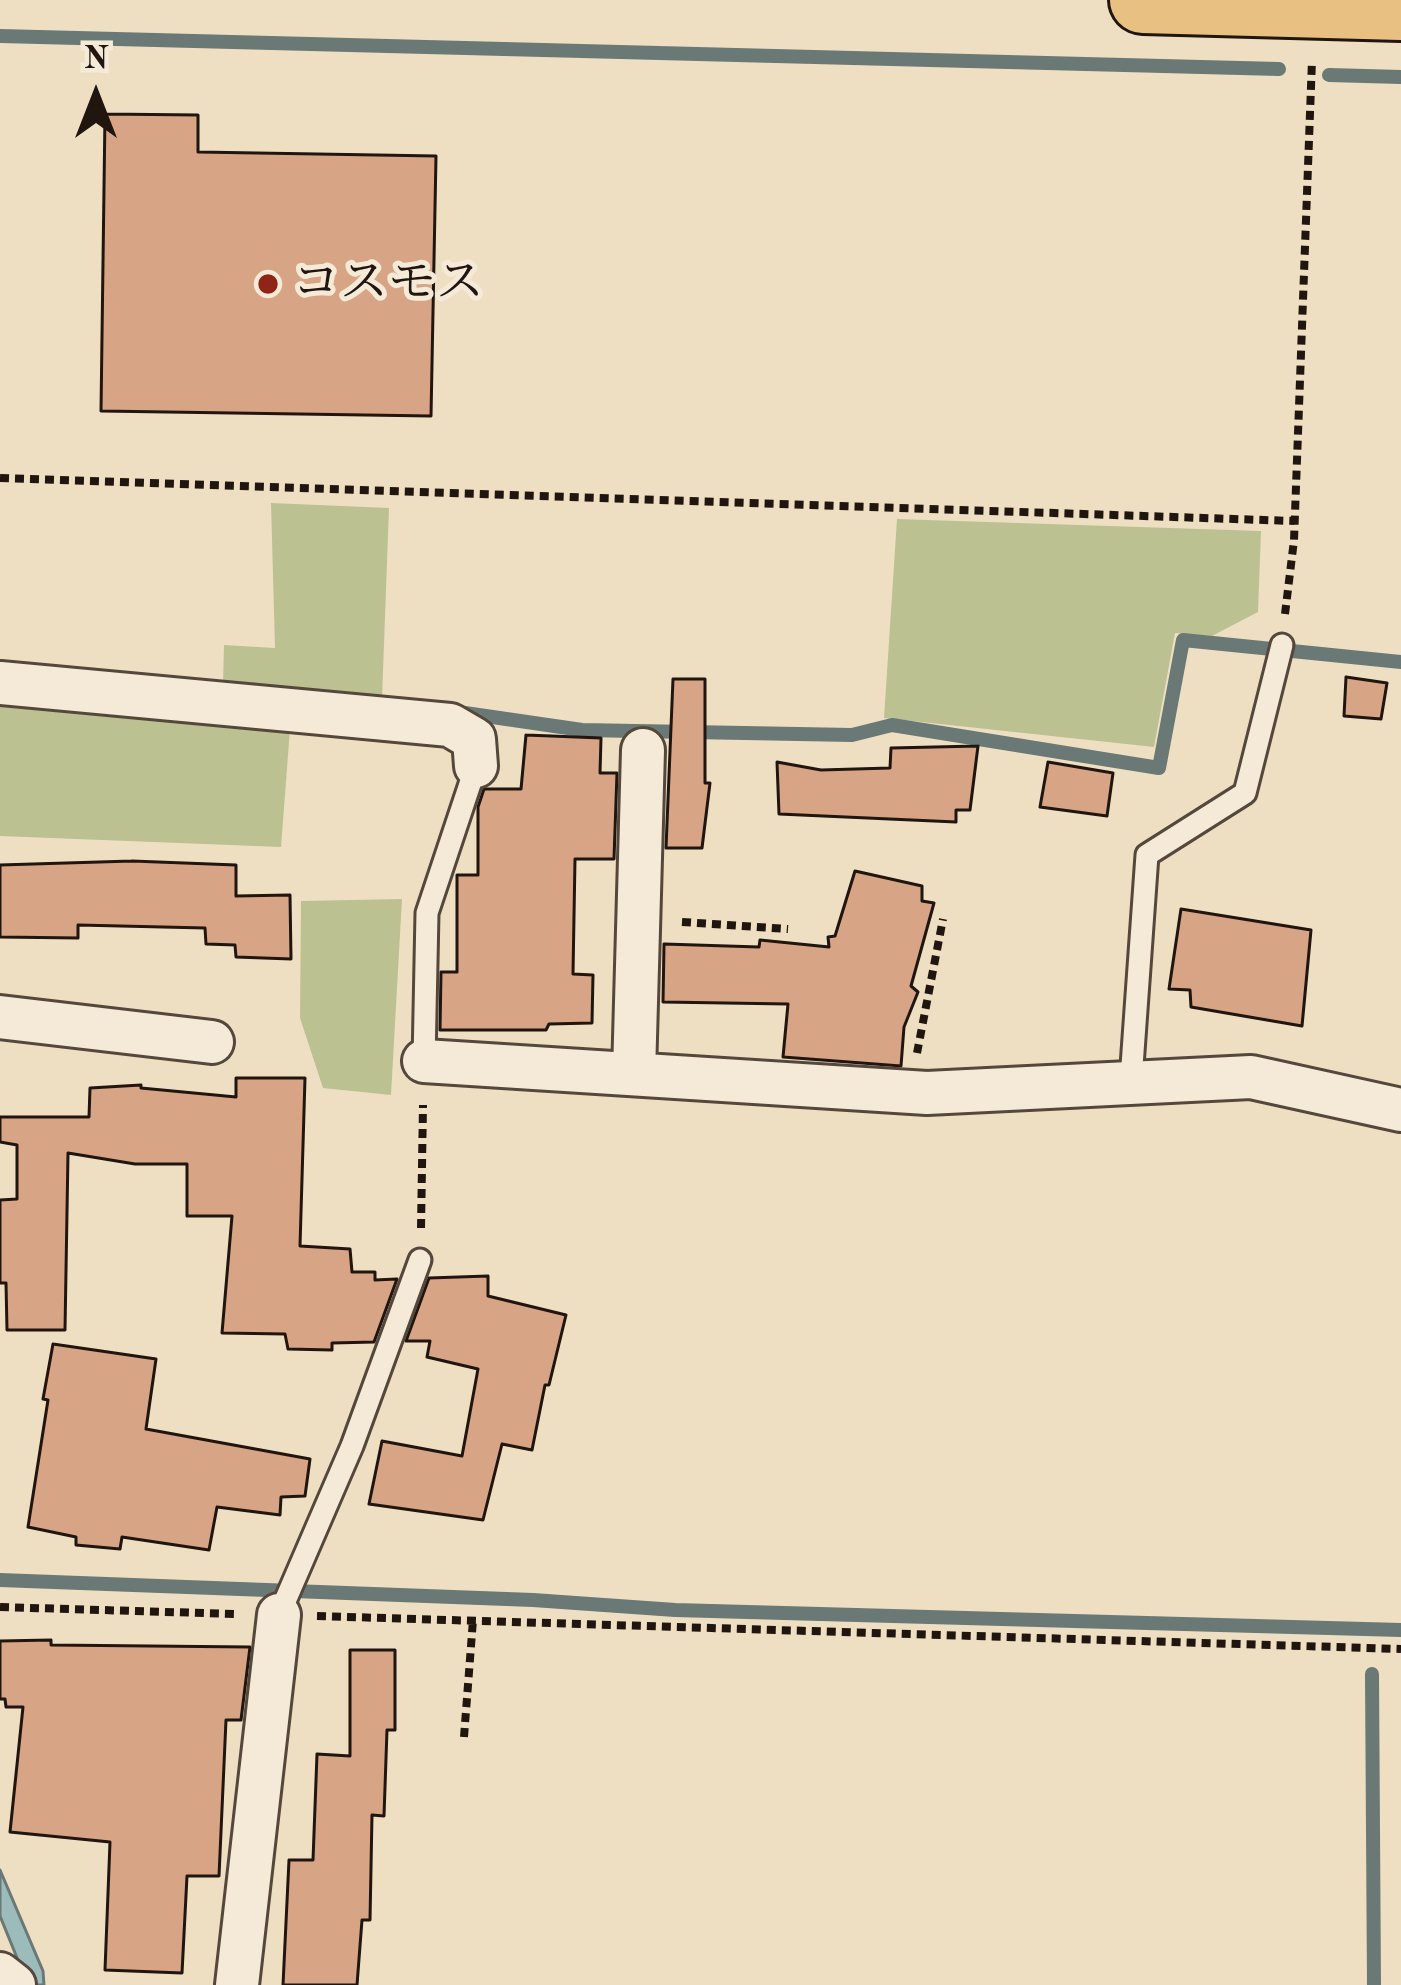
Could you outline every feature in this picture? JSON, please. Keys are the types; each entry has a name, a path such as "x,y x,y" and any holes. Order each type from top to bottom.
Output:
{"highway":[{"path":"1143,0 1401,8"}],"street":[{"path":"0,683 451,725 474,739 476,766"},
{"path":"634,1074 643,750"},
{"path":"0,1017 212,1042"},
{"path":"424,1061 909,1092 1251,1077 1401,1110"},
{"path":"237,1985 279,1615"},
{"path":"0,1974 14,1985"}],"lane":[{"path":"1131,1080 1147,855 1245,793 1282,645"},
{"path":"424,1061 428,913 476,766"},
{"path":"279,1615 352,1446 420,1260"}],"path":[{"path":"1282,645 1294,521 1314,4"},
{"path":"0,478 1294,521"},
{"path":"909,1092 944,919"},
{"path":"639,920 788,929"},
{"path":"420,1260 424,1061"},
{"path":"0,1607 1401,1649"},
{"path":"464,1737 473,1620"}],"green space":[{"path":"271,503 389,508 382,699 223,684 224,645 275,648"},
{"path":"897,519 1261,531 1258,612 1212,636 1175,633 1154,747 884,718"},
{"path":"0,700 290,729 281,847 0,836"},
{"path":"402,899 391,1095 323,1088 300,1018 301,901"}],"water":[{"path":"0,1870 43,1971 44,1985 23,1985 22,1970 0,1916"}],"building":[{"name":"コスモス","path":"105,114 198,115 198,152 436,156 431,416 101,411"},
{"path":"1346,677 1387,683 1381,719 1344,716"},
{"path":"673,679 705,679 705,783 710,783 702,848 666,848"},
{"path":"526,735 601,738 600,773 617,773 614,859 575,859 573,974 593,975 592,1023 549,1024 546,1030 440,1030 441,972 457,972 457,875 478,875 478,807 484,789 521,789"},
{"path":"978,746 970,810 956,810 956,822 779,814 777,762 821,770 890,768 891,748"},
{"path":"1048,762 1113,773 1107,816 1040,807"},
{"path":"132,861 236,865 236,896 290,895 291,959 236,957 235,945 206,944 205,928 78,925 78,938 0,937 0,865"},
{"path":"855,871 922,886 922,901 934,903 911,986 918,992 904,1027 901,1066 783,1057 788,1004 663,1002 664,944 759,947 760,940 829,947 828,937 835,936"},
{"path":"1181,909 1311,930 1302,1026 1191,1007 1190,990 1169,989"},
{"path":"236,1078 305,1078 300,1246 350,1249 352,1272 375,1272 375,1280 397,1279 374,1342 332,1343 332,1350 288,1349 285,1334 222,1333 232,1216 187,1216 187,1164 135,1164 68,1153 65,1330 7,1330 6,1283 0,1283 0,1200 17,1199 17,1145 0,1142 0,1117 89,1117 90,1088 141,1085 236,1097"},
{"path":"488,1276 488,1296 566,1315 532,1450 502,1444 483,1520 369,1504 382,1441 462,1456 478,1369 427,1357 430,1341 406,1341 429,1278"},
{"path":"53,1344 156,1359 146,1429 310,1459 305,1496 281,1497 280,1515 217,1507 209,1550 122,1537 120,1549 76,1545 76,1537 28,1527"},
{"path":"51,1640 51,1645 250,1647 241,1720 226,1720 219,1876 187,1876 182,1973 105,1970 110,1842 10,1832 23,1707 6,1707 5,1699 0,1699 0,1641"},
{"path":"350,1650 395,1650 395,1730 387,1730 384,1816 372,1815 370,1920 362,1920 357,1985 283,1985 289,1860 313,1860 317,1754 350,1756"}],"waterway":[{"path":"0,36 1279,69"},
{"path":"1329,75 1401,77"},
{"path":"458,712 582,730 852,735 892,725 1159,768 1183,640 1401,662"},
{"path":"0,1580 533,1600 675,1610 1401,1630"},
{"path":"1372,1674 1374,1985"}],"place":[{"name":"コスモス","path":"268,284"}]}
